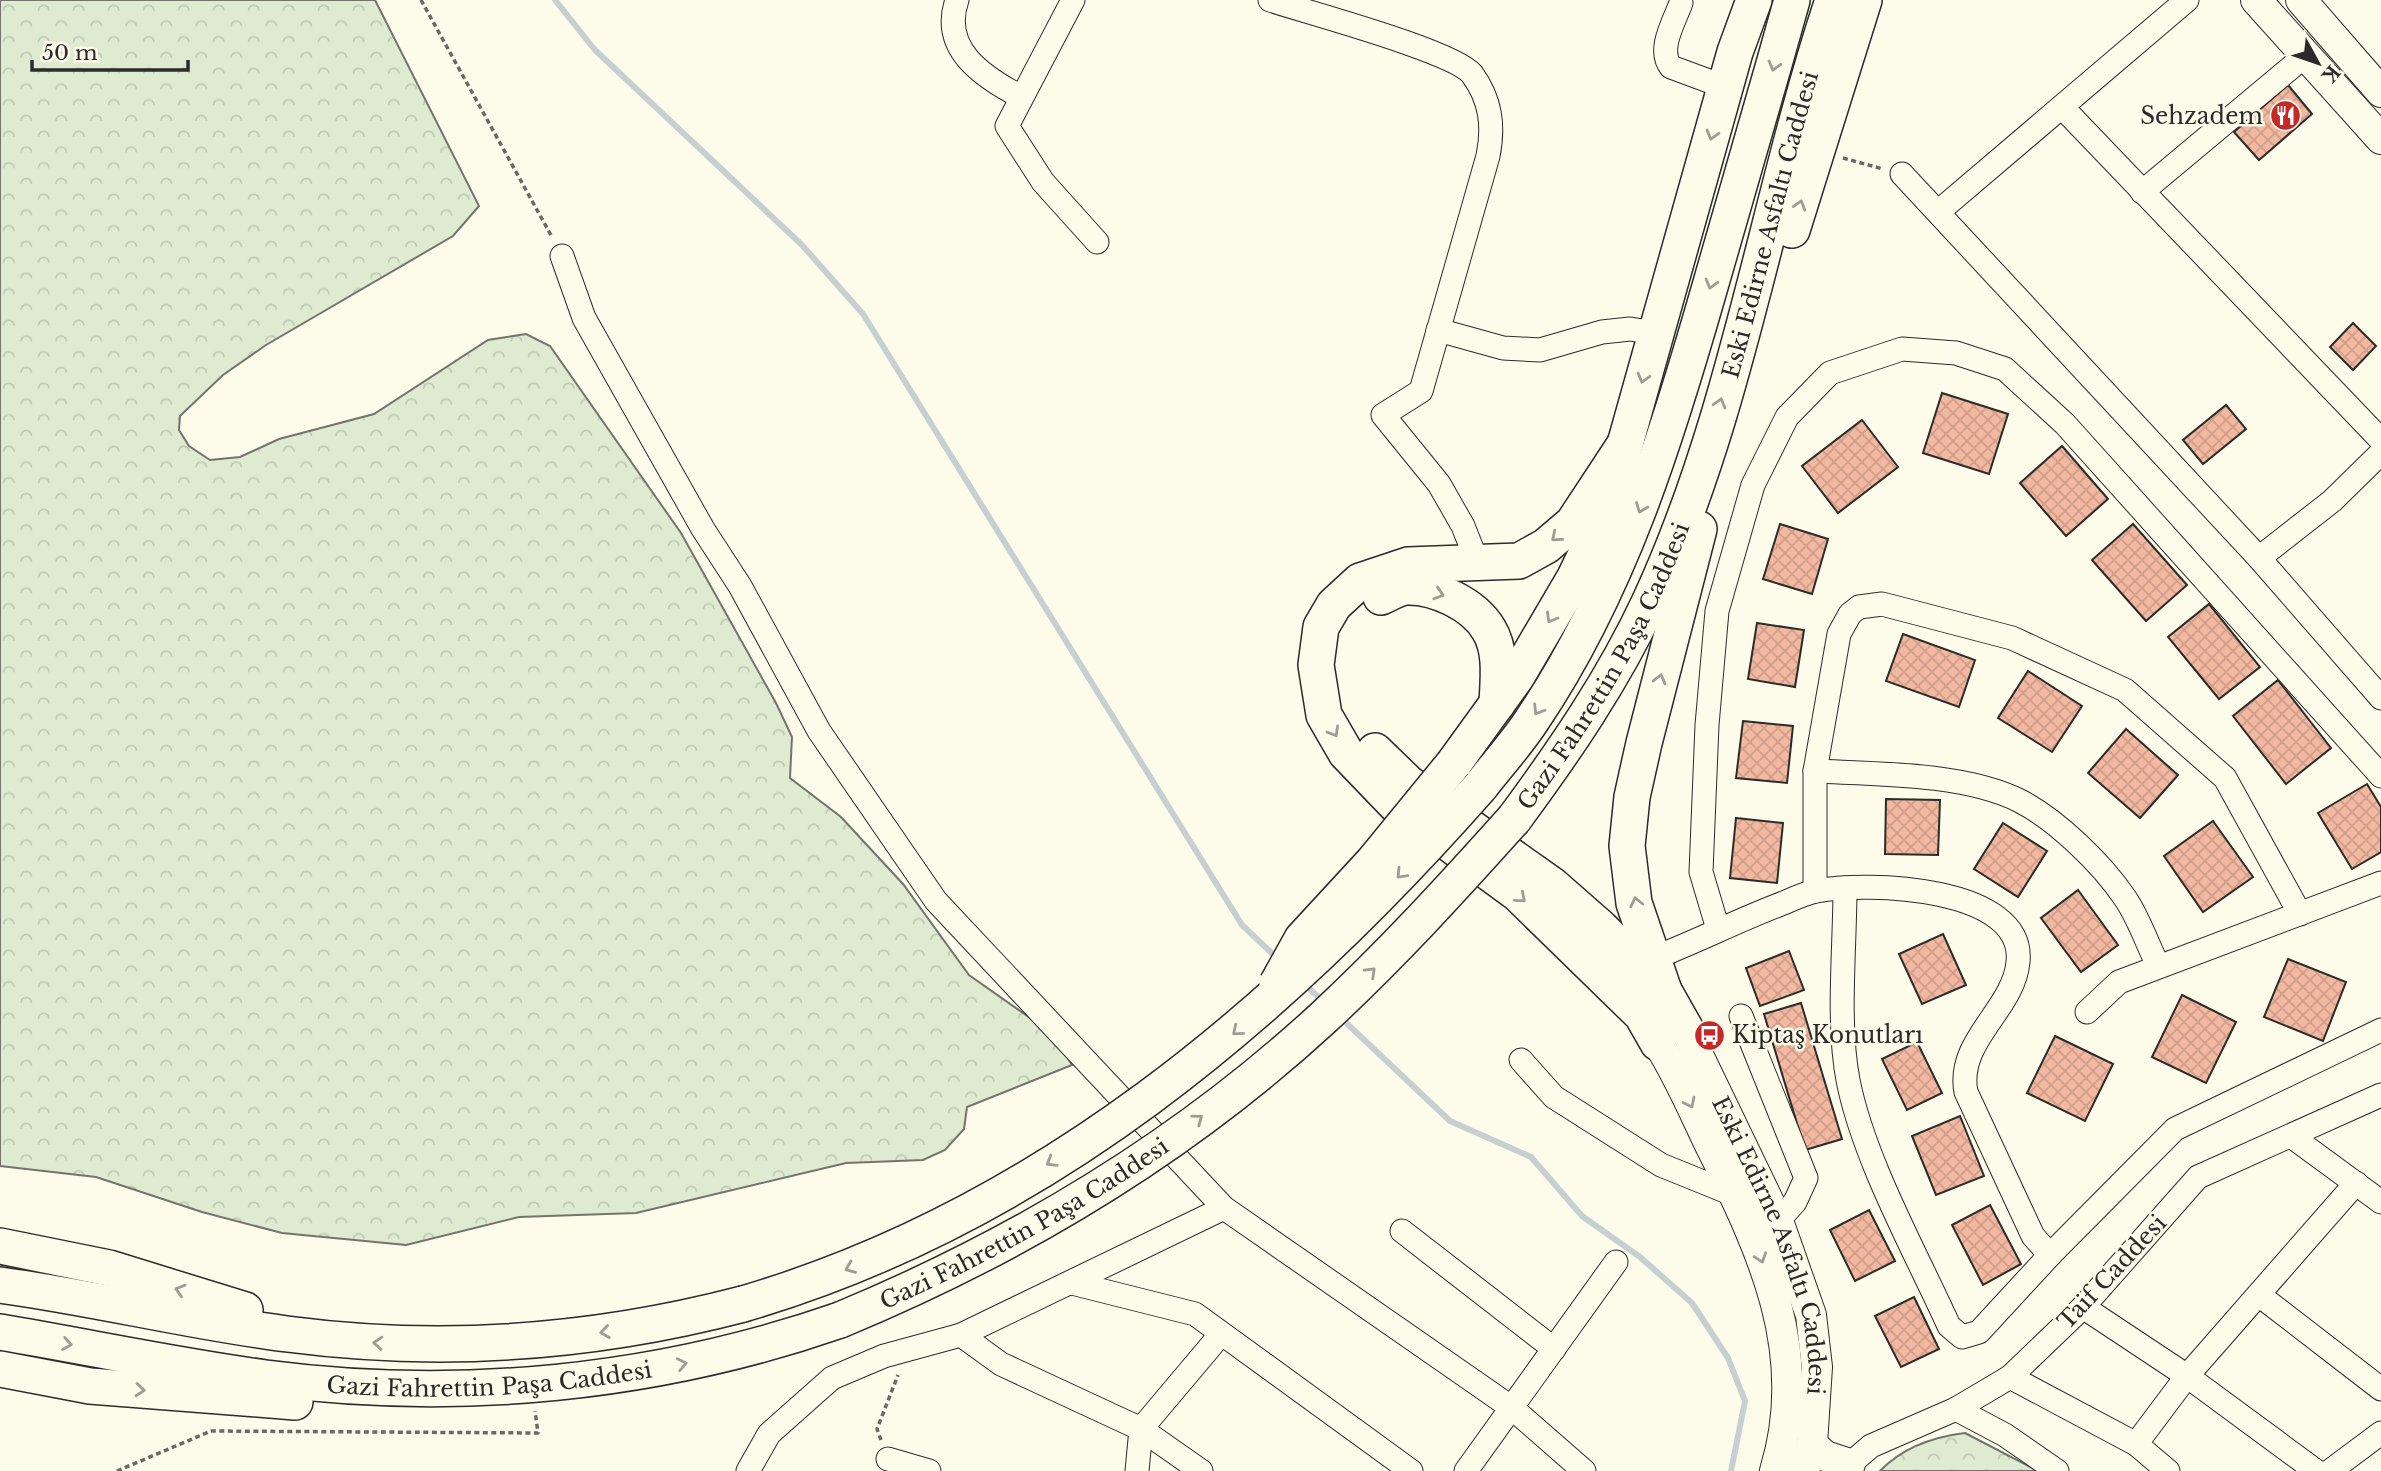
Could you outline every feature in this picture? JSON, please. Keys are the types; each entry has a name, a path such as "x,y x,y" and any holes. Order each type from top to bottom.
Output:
{"highway":[{"path":"1264,1008 1302,939 1373,862 1454,764 1517,676 1575,577 1606,512 1725,87 1754,0"},
{"name":"Eski Edirne Asfaltı Caddesi","path":"1664,443 1792,0"},
{"name":"Eski Edirne Asfaltı Caddesi","path":"1707,449 1833,0"},
{"path":"1734,357 1789,242 1864,0"},
{"name":"Gazi Fahrettin Paşa Caddesi","path":"0,1285 219,1325 338,1339 382,1343 525,1341 660,1323 743,1304 881,1255 995,1195 1140,1104 1264,1008 1363,914 1480,787 1531,722 1581,637 1632,530 1664,443"},
{"path":"1625,444 1573,523 1546,546 1519,561 1408,565 1360,581 1334,605 1321,627 1316,665 1324,715 1346,753 1395,804 1518,894 1642,1016 1672,1035"},
{"path":"1672,1035 1664,990 1634,903 1627,846 1644,743 1700,526 1707,478 1707,449"},
{"name":"Gazi Fahrettin Paşa Caddesi","path":"0,1332 267,1378 350,1386 446,1389 531,1385 687,1363 760,1346 840,1320 959,1268 1008,1242 1130,1167 1208,1112 1263,1070 1333,1008 1430,911 1514,819 1591,708 1648,604 1707,449"},
{"path":"1497,704 1499,676 1490,631 1457,601 1436,591 1404,587 1370,602 1348,625 1337,656 1337,682 1345,706 1382,760 1408,783 1552,885 1664,990"},
{"path":"0,1246 110,1268 338,1339"},
{"path":"0,1369 90,1386 268,1402 355,1404 446,1389"}],"main road":[{"path":"2301,0 2381,92"},
{"path":"2263,2 2381,139"},
{"name":"Eski Edirne Asfaltı Caddesi","path":"1672,1035 1735,1195 1752,1230 1781,1315 1789,1366 1785,1438 1775,1471"},
{"name":"Eski Edirne Asfaltı Caddesi","path":"1672,1035 1778,1221 1811,1315 1817,1367 1808,1457"},
{"path":"1808,1457 1825,1456 1848,1467"}],"street":[{"path":"957,0 953,13 958,49 985,78 1021,97"},
{"path":"1073,0 1007,127 1043,182 1097,242"},
{"path":"1270,0 1443,55 1471,72 1488,103 1493,130 1488,156 1421,391 1383,415 1439,484 1463,526 1478,564"},
{"path":"1938,212 2187,0"},
{"path":"1681,3 1665,47 1665,60 1671,67 1725,87"},
{"path":"2141,192 2306,55"},
{"path":"2062,107 2381,440"},
{"path":"1902,174 2259,558 2381,698"},
{"path":"562,256 584,318 670,470 740,586 819,731 884,830 936,901 1224,1208 1511,1408 1584,1471"},
{"path":"1438,330 1503,348 1540,350 1602,332 1630,329 1656,332"},
{"path":"1718,929 1701,872 1707,725 1717,611 1753,485 1787,417 1830,373 1902,349 1955,353 2005,369 2065,424 2381,775"},
{"path":"2259,558 2332,501 2381,453"},
{"path":"1815,891 1815,771 1839,634 1850,614 1859,607 1882,604 2012,639 2125,690 2225,778 2300,914"},
{"path":"1815,771 1923,777 1975,787 2020,800 2061,830 2094,860 2126,899 2158,965"},
{"path":"2087,1013 2119,982 2158,965 2381,884"},
{"path":"1654,958 1718,929 1815,891 1874,886 1952,897 1992,912 2013,933 2018,955 2015,977 1970,1054 1964,1079 1966,1092 2033,1236 2050,1255"},
{"path":"1845,888 1844,1015 1847,1079 1864,1138 1952,1331 1968,1338 1979,1332 2050,1255 2175,1129 2381,1030"},
{"path":"1741,1016 1806,1178 1795,1202 1778,1221"},
{"path":"1521,1060 1555,1097 1661,1165 1735,1195"},
{"name":"Taif Caddesi","path":"1848,1467 1871,1446 1956,1409 2010,1377 2083,1307 2198,1177 2381,1095"},
{"path":"2291,1136 2381,1202"},
{"path":"2136,1444 2187,1377 2356,1183"},
{"path":"748,1471 769,1434 832,1378 884,1356 961,1335 1224,1208"},
{"path":"1402,1231 1554,1349"},
{"path":"1466,1471 1616,1262"},
{"path":"1072,1283 1195,1314 1411,1471"},
{"path":"2259,1295 2381,1389"},
{"path":"2083,1307 2187,1377 2316,1471"},
{"path":"1137,1471 1142,1429 1221,1334"},
{"path":"961,1335 1001,1364 1142,1429 1201,1471"},
{"path":"2010,1377 2136,1444 2168,1471"},
{"path":"1956,1409 2006,1435 2057,1471"},
{"path":"2330,1471 2381,1433"},
{"path":"888,1458 929,1471"}],"path":[{"path":"421,0 562,256"},
{"path":"1817,151 1902,174"},
{"path":"888,1458 877,1429 893,1385 912,1348"},
{"path":"117,1471 211,1431 538,1433 531,1385"}],"green space":[{"path":"0,0 375,0 479,206 453,236 266,345 223,375 180,416 179,430 189,446 210,460 240,457 279,439 374,414 488,340 526,334 550,346 681,533 776,703 792,737 790,778 841,817 903,884 969,975 1053,1034 1072,1065 967,1107 964,1129 945,1150 923,1160 846,1163 636,1213 519,1217 406,1245 282,1233 202,1212 96,1177 0,1166"},
{"path":"1965,1433 2038,1471 1880,1471 1908,1449 1919,1444"}],"building":[{"path":"2288,85 2312,114 2259,160 2234,132"},
{"path":"2353,323 2376,346 2353,370 2330,347"},
{"path":"1942,393 2008,414 1989,474 1923,453"},
{"path":"2226,405 2246,429 2203,464 2183,440"},
{"path":"1862,420 1898,467 1838,513 1802,466"},
{"path":"2062,446 2108,499 2066,536 2020,483"},
{"path":"1780,524 1828,539 1812,594 1763,579"},
{"path":"2133,524 2187,585 2146,621 2092,560"},
{"path":"2209,604 2260,667 2219,699 2168,637"},
{"path":"1757,623 1804,630 1795,687 1748,679"},
{"path":"1903,634 1975,660 1959,707 1886,681"},
{"path":"2028,671 2082,706 2052,752 1998,718"},
{"path":"2278,680 2331,748 2286,784 2233,716"},
{"path":"1743,721 1793,726 1787,783 1736,778"},
{"path":"2126,729 2178,775 2140,818 2088,773"},
{"path":"2367,784 2381,807 2381,852 2352,869 2318,813"},
{"path":"1886,799 1940,800 1938,855 1885,854"},
{"path":"1736,818 1783,823 1777,883 1730,878"},
{"path":"2213,821 2253,877 2203,912 2164,856"},
{"path":"2003,823 2047,851 2018,897 1974,869"},
{"path":"2078,890 2118,945 2081,972 2041,918"},
{"path":"1943,934 1966,985 1922,1004 1899,954"},
{"path":"1789,951 1804,990 1760,1006 1746,968"},
{"path":"2288,959 2346,982 2323,1041 2264,1017"},
{"path":"2182,995 2236,1022 2206,1083 2152,1057"},
{"path":"1801,1003 1842,1139 1805,1150 1764,1014"},
{"path":"2055,1036 2113,1064 2085,1121 2027,1093"},
{"path":"1917,1042 1942,1093 1907,1110 1882,1059"},
{"path":"1960,1116 1984,1176 1936,1195 1912,1136"},
{"path":"1990,1205 2021,1264 1983,1285 1952,1225"},
{"path":"1869,1210 1895,1261 1855,1281 1830,1230"},
{"path":"1914,1297 1939,1349 1901,1367 1875,1316"}],"waterway":[{"path":"555,0 595,50 802,245 863,314 1242,925 1278,959"},
{"path":"1304,984 1324,1002"},
{"path":"1340,1017 1450,1121 1531,1157 1582,1216 1640,1257 1692,1303 1728,1358 1745,1401 1731,1471"}],"place":[{"name":"Sehzadem","path":"2286,116"},
{"name":"Kiptaş Konutları","path":"1709,1035"}]}
